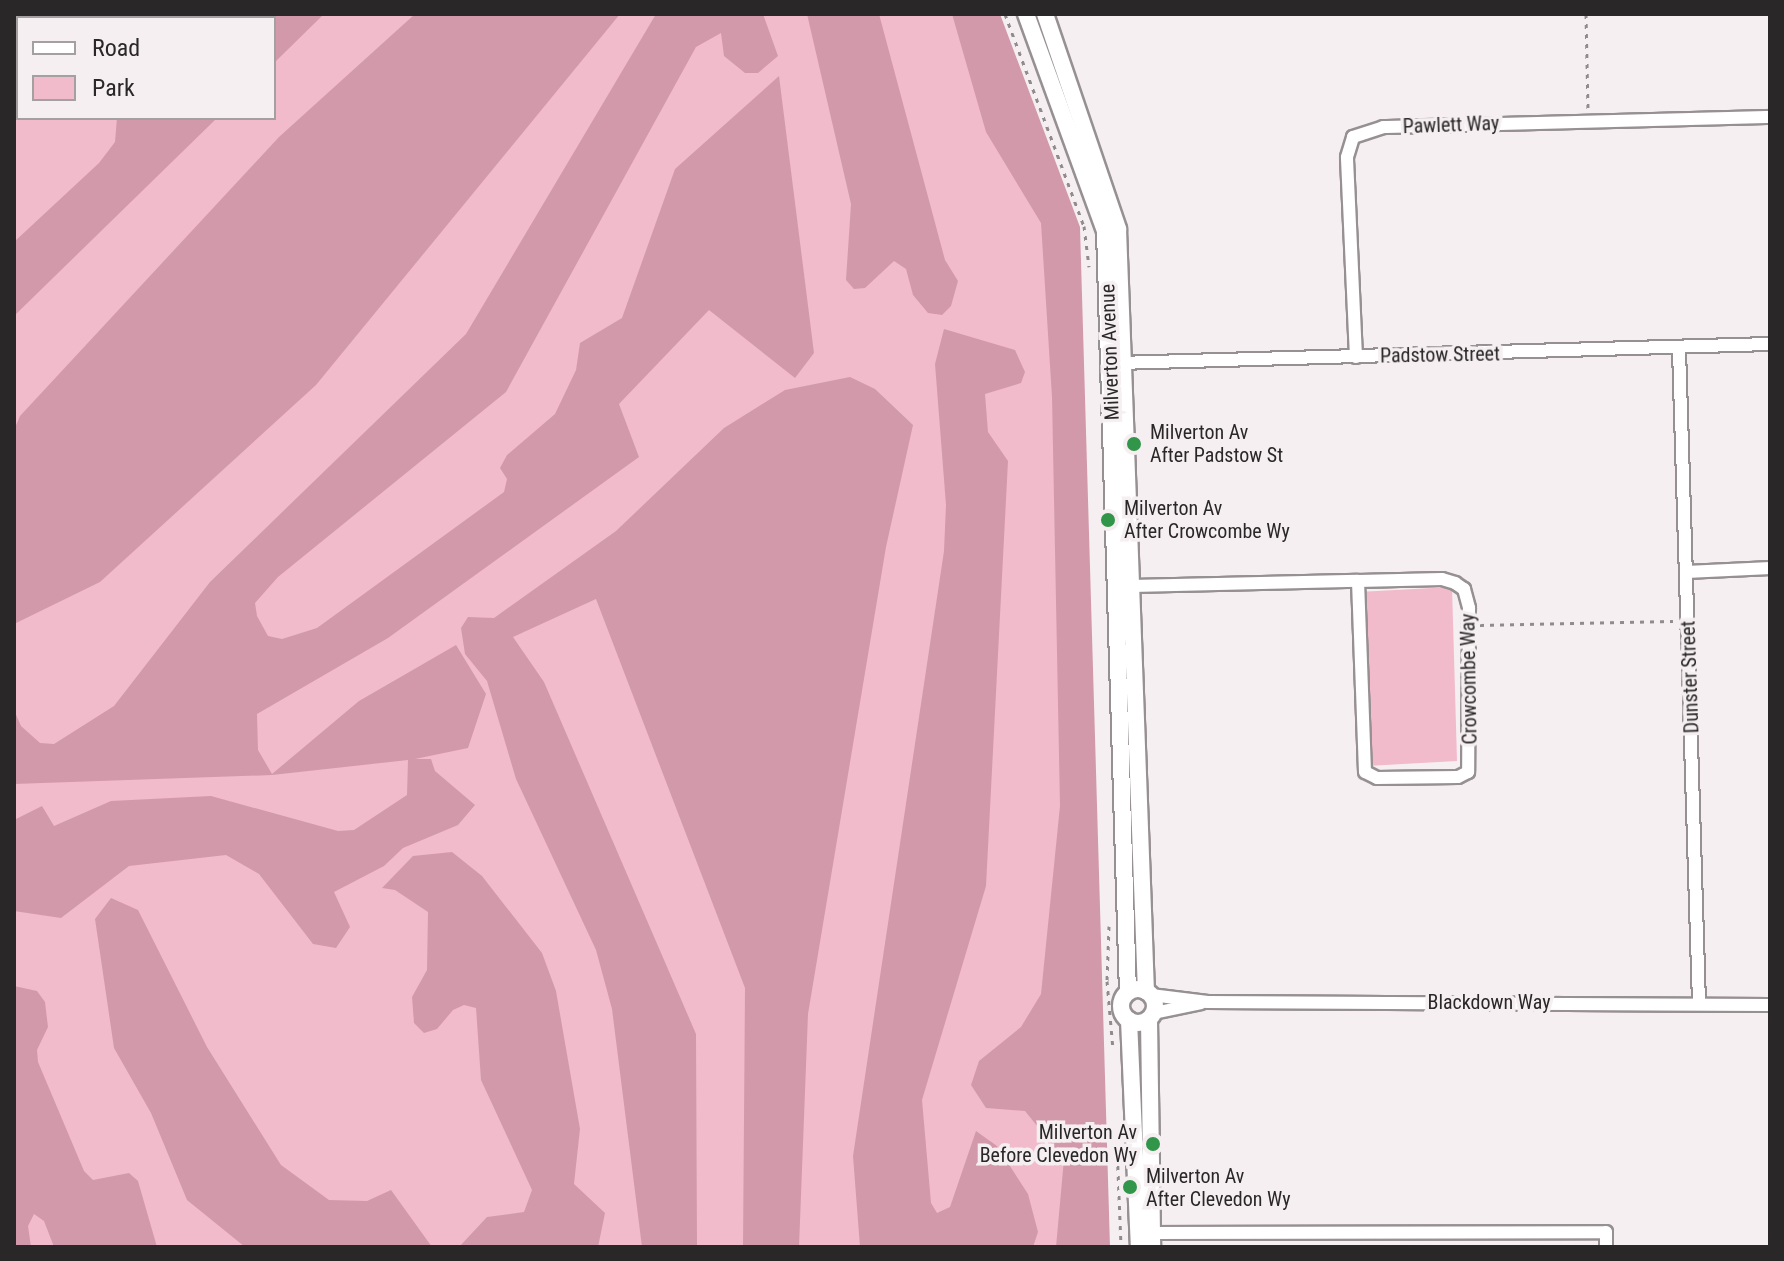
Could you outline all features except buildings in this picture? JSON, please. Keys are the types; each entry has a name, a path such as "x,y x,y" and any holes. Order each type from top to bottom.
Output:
{"street":[{"name":"Milverton Avenue","path":"1026,14 1102,219 1118,363"},
{"name":"Milverton Avenue","path":"1045,14 1115,213 1124,586 1128,992 1122,1010 1129,1020"},
{"name":"Pawlett Way","path":"1356,357 1347,157 1353,137 1383,127 1770,117"},
{"name":"Padstow Street","path":"1118,363 1770,344"},
{"name":"Dunster Street","path":"1679,349 1699,1004"},
{"path":"1687,572 1770,568"},
{"name":"Crowcombe Way","path":"1124,586 1358,581 1455,583 1464,589 1469,625 1468,772 1458,777 1371,777 1364,763 1358,581"},
{"name":"Milverton Avenue","path":"1124,586 1152,1016"},
{"path":"1128,992 1149,993"},
{"name":"Blackdown Way","path":"1149,993 1208,1002 1770,1005"},
{"name":"Blackdown Way","path":"1152,1016 1208,1002"},
{"path":"1152,1016 1145,1240 1129,1020 1152,1016"},
{"path":"1145,1240 1606,1232 1606,1247"}],"path":[{"path":"1005,14 1084,226 1090,271"},
{"path":"1586,14 1589,120"},
{"path":"1469,625 1688,620"},
{"path":"1109,923 1107,981 1114,1059"},
{"path":"1117,1143 1121,1247"}],"green space":[{"path":"14,14 983,14 1063,229 1091,1247 14,1247"},
{"path":"1452,587 1457,761 1367,766 1358,592"}],"shaded area":[{"path":"324,14 276,61 276,16 129,16"},
{"path":"415,14 620,14 316,385 100,582 14,624 14,430 20,416 279,137"},
{"path":"656,14 763,14 778,56 758,73 745,73 724,56 721,33 696,47 506,392 278,577 255,603 257,616 268,636 282,639 317,628 504,492 507,479 500,468 507,455 555,414 576,370 580,343 622,318 675,169 779,76 814,353 795,378 709,310 619,404 639,457 388,638 257,714 258,750 272,774 359,701 456,645 486,694 468,748 415,759 431,759 435,771 475,805 458,825 403,848 384,866 334,892 350,927 336,948 313,944 259,874 226,855 129,866 61,918 14,911 14,820 42,806 54,826 111,801 211,796 338,831 354,830 407,795 408,760 272,775 14,784 14,710 21,726 40,743 54,744 114,706 210,582 466,334"},
{"path":"807,14 879,14 945,260 958,281 951,306 942,315 928,313 913,295 906,269 894,261 865,288 854,289 846,280 851,204"},
{"path":"952,14 1000,14 1080,227 1110,1247 1056,1247 1064,1159 1025,1111 986,1108 971,1085 979,1061 1021,1027 1041,994 1060,806 1052,397 1041,223 986,132"},
{"path":"117,120 215,120 14,316 14,242 99,163 115,142"},
{"path":"944,329 1015,350 1025,372 1021,383 985,394 988,432 1008,461 986,886 922,1100 931,1203 937,1213 950,1207 976,1131 997,1146 1028,1194 1038,1232 1033,1247 860,1247 853,1156 944,551 946,505 935,364"},
{"path":"850,377 875,389 913,425 886,547 808,1014 799,1247 743,1247 745,988 596,599 513,637 544,682 696,1034 697,1247 642,1247 612,1009 596,950 516,779 487,681 465,654 461,628 468,617 494,618 616,531 724,428 785,390"},
{"path":"452,852 482,876 542,953 556,991 580,1129 574,1184 605,1213 598,1247 459,1247 487,1217 524,1212 532,1190 481,1080 476,1008 464,1005 453,1010 437,1029 424,1033 414,1023 412,997 427,970 428,912 395,890 382,888 413,856"},
{"path":"111,898 138,910 207,1047 281,1165 329,1200 367,1201 391,1190 432,1247 245,1247 187,1200 151,1113 114,1048 95,919"},
{"path":"14,986 37,991 45,1002 48,1027 37,1050 38,1062 84,1171 93,1180 129,1173 138,1181 157,1247 54,1247 44,1221 34,1214 28,1226 31,1247 14,1247"}],"place":[{"name":"Milverton Av After Padstow St","path":"1134,444"},
{"name":"Milverton Av After Crowcombe Wy","path":"1108,520"},
{"name":"Milverton Av Before Clevedon Wy","path":"1153,1144"},
{"name":"Milverton Av After Clevedon Wy","path":"1130,1187"}]}
